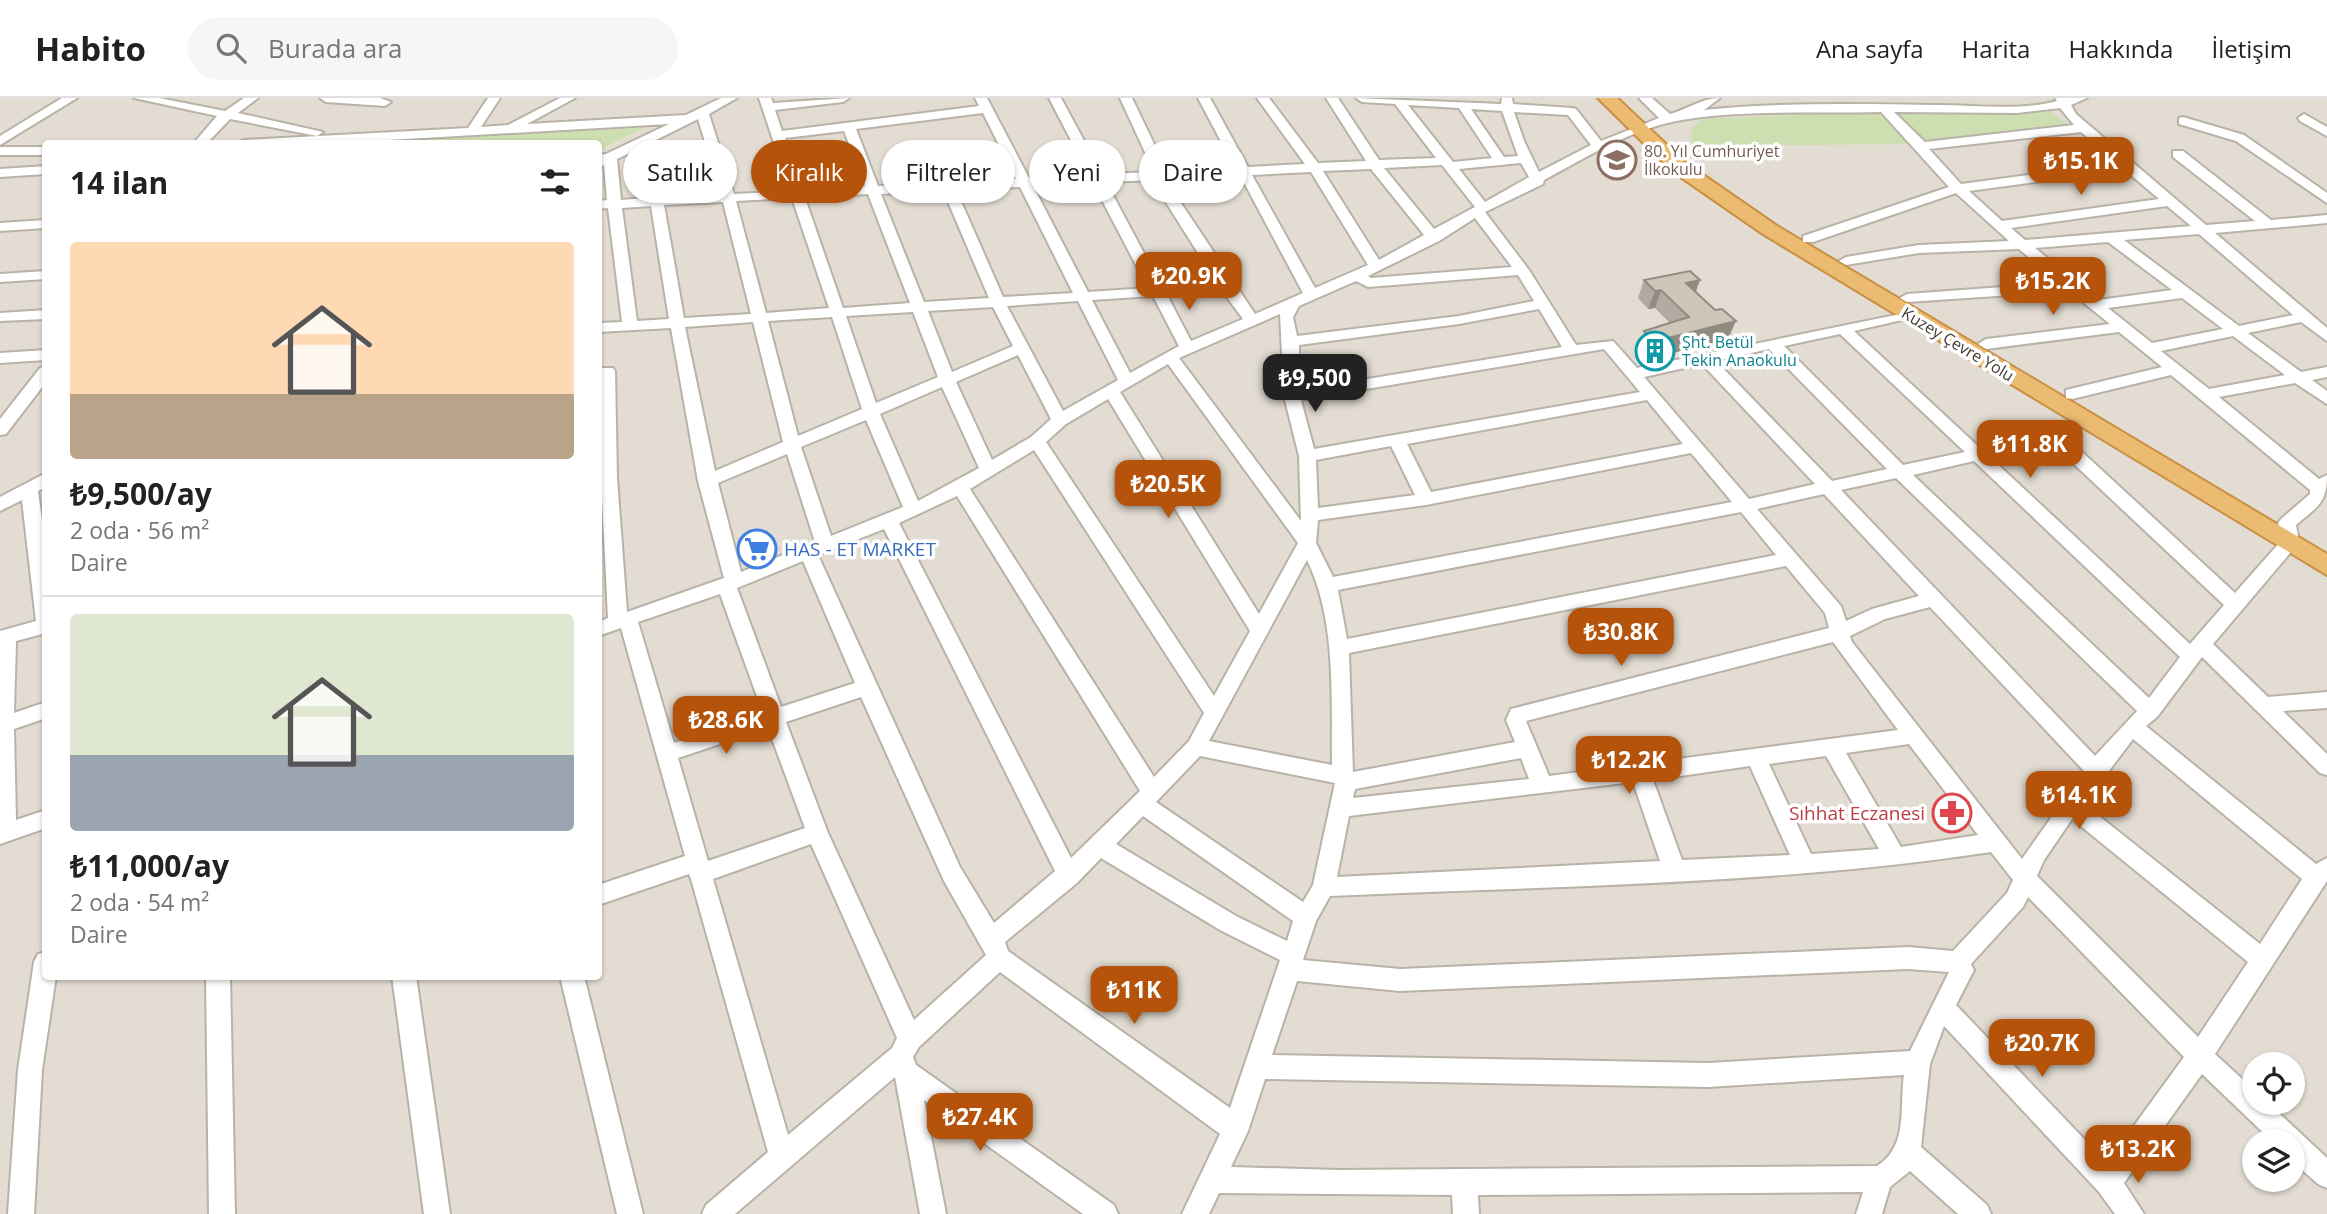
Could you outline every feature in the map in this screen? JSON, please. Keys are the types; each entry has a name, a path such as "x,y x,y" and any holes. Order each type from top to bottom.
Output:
{"highway":[{"name":"Kuzey Çevre Yolu","path":"1607,98 1652,124 1679,167 1747,215 1909,306 2289,533 2327,549"},
{"name":"Kuzey Çevre Yolu","path":"1625,98 1694,164 1846,261 1909,306 1986,344 2072,394 2289,533 2327,566"}],"street":[{"path":"0,138 64,98"},
{"path":"0,138 71,98"},
{"path":"140,98 229,113 338,137"},
{"path":"203,140 229,113 252,98"},
{"path":"326,98 357,99 374,120"},
{"path":"472,131 494,98"},
{"path":"507,130 569,98"},
{"path":"630,326 620,231 606,205 602,160 731,98"},
{"path":"781,140 766,103 843,98"},
{"path":"1055,98 1077,140"},
{"path":"1126,98 1146,140"},
{"path":"1204,98 1227,140"},
{"path":"1264,98 1315,168 1376,267"},
{"path":"1332,98 1376,166 1434,238"},
{"path":"1362,98 1507,104 1572,112 1585,132 1600,147"},
{"path":"1645,98 1657,112 1652,124"},
{"path":"602,628 730,583 889,522 960,487 1037,441 1060,420 1170,356 1376,267 1600,147 1693,103 1714,98"},
{"path":"1652,124 1714,113 1885,108 2017,109 2049,107 2063,100 2081,98"},
{"path":"2063,100 2071,116 2084,128 2327,336"},
{"path":"1399,101 1480,210 1573,350"},
{"path":"779,135 849,127 984,104 1081,296 1118,385 1259,630"},
{"path":"1462,104 1500,161"},
{"path":"1507,104 1524,159 1538,181"},
{"path":"1885,108 1958,188 2020,245 2151,348 2205,395 2324,486 2237,606 2196,650 2150,711 2132,726 2096,770 2035,854 2015,901 1958,962"},
{"path":"702,112 712,140"},
{"path":"2304,118 2327,132"},
{"path":"297,140 338,137 374,120 472,131 686,119"},
{"path":"2182,121 2240,138 2327,199"},
{"path":"849,127 947,380 988,468"},
{"path":"1917,143 1923,146 2084,128"},
{"path":"0,151 42,151"},
{"path":"2178,155 2268,224"},
{"path":"1247,172 1524,159"},
{"path":"1808,239 1958,188 2128,166"},
{"path":"0,173 42,170"},
{"path":"1247,177 1312,296"},
{"path":"1015,184 1029,183"},
{"path":"867,190 881,190"},
{"path":"1999,226 2169,202"},
{"path":"606,205 639,203"},
{"path":"655,203 675,322 730,583 774,719 906,1056 933,1214"},
{"path":"728,203 792,444 816,548 866,687 952,874 996,949 1224,1119 1235,1131"},
{"path":"801,203 871,412 913,510"},
{"path":"955,203 998,302 1060,420"},
{"path":"1110,203 1188,349"},
{"path":"1174,203 1227,287 1253,322"},
{"path":"1846,261 1919,248 2020,245 2327,219"},
{"path":"0,227 42,224"},
{"path":"0,238 42,236"},
{"path":"2112,238 2327,399"},
{"path":"1357,275 1368,283 1521,270"},
{"path":"0,278 42,275"},
{"path":"1634,374 1845,330 1909,306 2072,286"},
{"path":"602,328 1227,287"},
{"path":"2094,305 2185,293"},
{"path":"1291,341 1459,320 1542,304"},
{"path":"715,1214 906,1056 996,949 1148,799 1196,747 1307,543 1310,515 1307,456 1292,396 1291,341 1286,317 1292,305"},
{"path":"0,317 42,314"},
{"path":"2151,348 2303,317"},
{"path":"1986,344 2124,327"},
{"path":"1845,330 1977,455 2196,650 2263,705 2327,767"},
{"path":"1292,396 1608,344 1834,611 1843,644 1911,736 2025,879 2200,1056 2277,1129"},
{"path":"1773,344 1899,471 2150,711"},
{"path":"707,481 1021,348"},
{"path":"0,358 42,355"},
{"path":"1170,356 1307,543 1328,585 1339,648 1345,779 1342,808 1324,887 1306,917 1254,1067 1235,1131 1195,1214"},
{"path":"1705,358 1824,487 2096,770"},
{"path":"2072,394 2174,369"},
{"path":"607,371 609,478 623,621 666,754 782,1157"},
{"path":"2205,395 2327,372"},
{"path":"0,430 42,376"},
{"path":"1307,456 1649,395"},
{"path":"1396,439 1426,499"},
{"path":"1037,441 1214,712"},
{"path":"1328,585 1744,506 1977,455 2063,444 2237,606"},
{"path":"1310,515 1426,499 1695,447"},
{"path":"0,505 41,481 42,510"},
{"path":"960,487 1148,799 1306,917"},
{"path":"889,522 1069,876"},
{"path":"1339,648 1790,559"},
{"path":"1542,786 1516,720 1518,715 1839,633 1879,614 1932,599"},
{"path":"42,626 4,637 3,833 42,820"},
{"path":"666,754 866,687"},
{"path":"2263,705 2327,700"},
{"path":"2,725 42,711"},
{"path":"2108,1183 2200,1056 2321,873 2132,726"},
{"path":"1342,808 1542,786 1755,755 1911,736"},
{"path":"1196,747 1345,779 1529,748"},
{"path":"1832,747 1895,857"},
{"path":"1755,755 1805,864"},
{"path":"1640,773 1674,869"},
{"path":"2071,806 2263,960"},
{"path":"602,894 817,833"},
{"path":"1324,887 1805,864 1895,857 1994,842"},
{"path":"1100,846 1291,962 1400,980 1908,958 1958,962"},
{"path":"1212,1180 1338,1183 1880,1179 1897,1171 1909,1153 1918,1062 1962,970 1958,962"},
{"path":"21,1214 30,1070 43,980"},
{"path":"218,980 222,1214"},
{"path":"405,980 437,1214"},
{"path":"573,980 630,1214"},
{"path":"1942,1007 2108,1183 2131,1214"},
{"path":"906,1056 1105,1214"},
{"path":"1254,1067 1708,1075 1918,1062"},
{"path":"1909,1153 1978,1214"},
{"path":"2305,1155 2327,1175"},
{"path":"1869,1214 1880,1179"},
{"path":"1464,1180 1466,1214"}],"shaded area":[{"path":"0,98 2327,98 2327,1214 0,1214"}],"green space":[{"path":"2049,110 2069,125 1918,142 1891,111"},
{"path":"1884,111 1912,144 1694,146 1691,141 1692,128 1703,119"},
{"path":"643,128 602,148 602,140 370,139"}],"building":[{"path":"1690,271 1700,280 1686,283 1715,310 1722,309 1736,321 1654,341 1644,331 1689,317 1661,290 1655,291 1644,280"}],"place":[{"name":"80. Yıl Cumhuriyet İlkokulu","path":"1617,160"},
{"name":"Şht. Betül Tekin Anaokulu","path":"1655,351"},
{"name":"HAS - ET MARKET","path":"757,549"},
{"name":"Sıhhat Eczanesi","path":"1952,813"}]}
